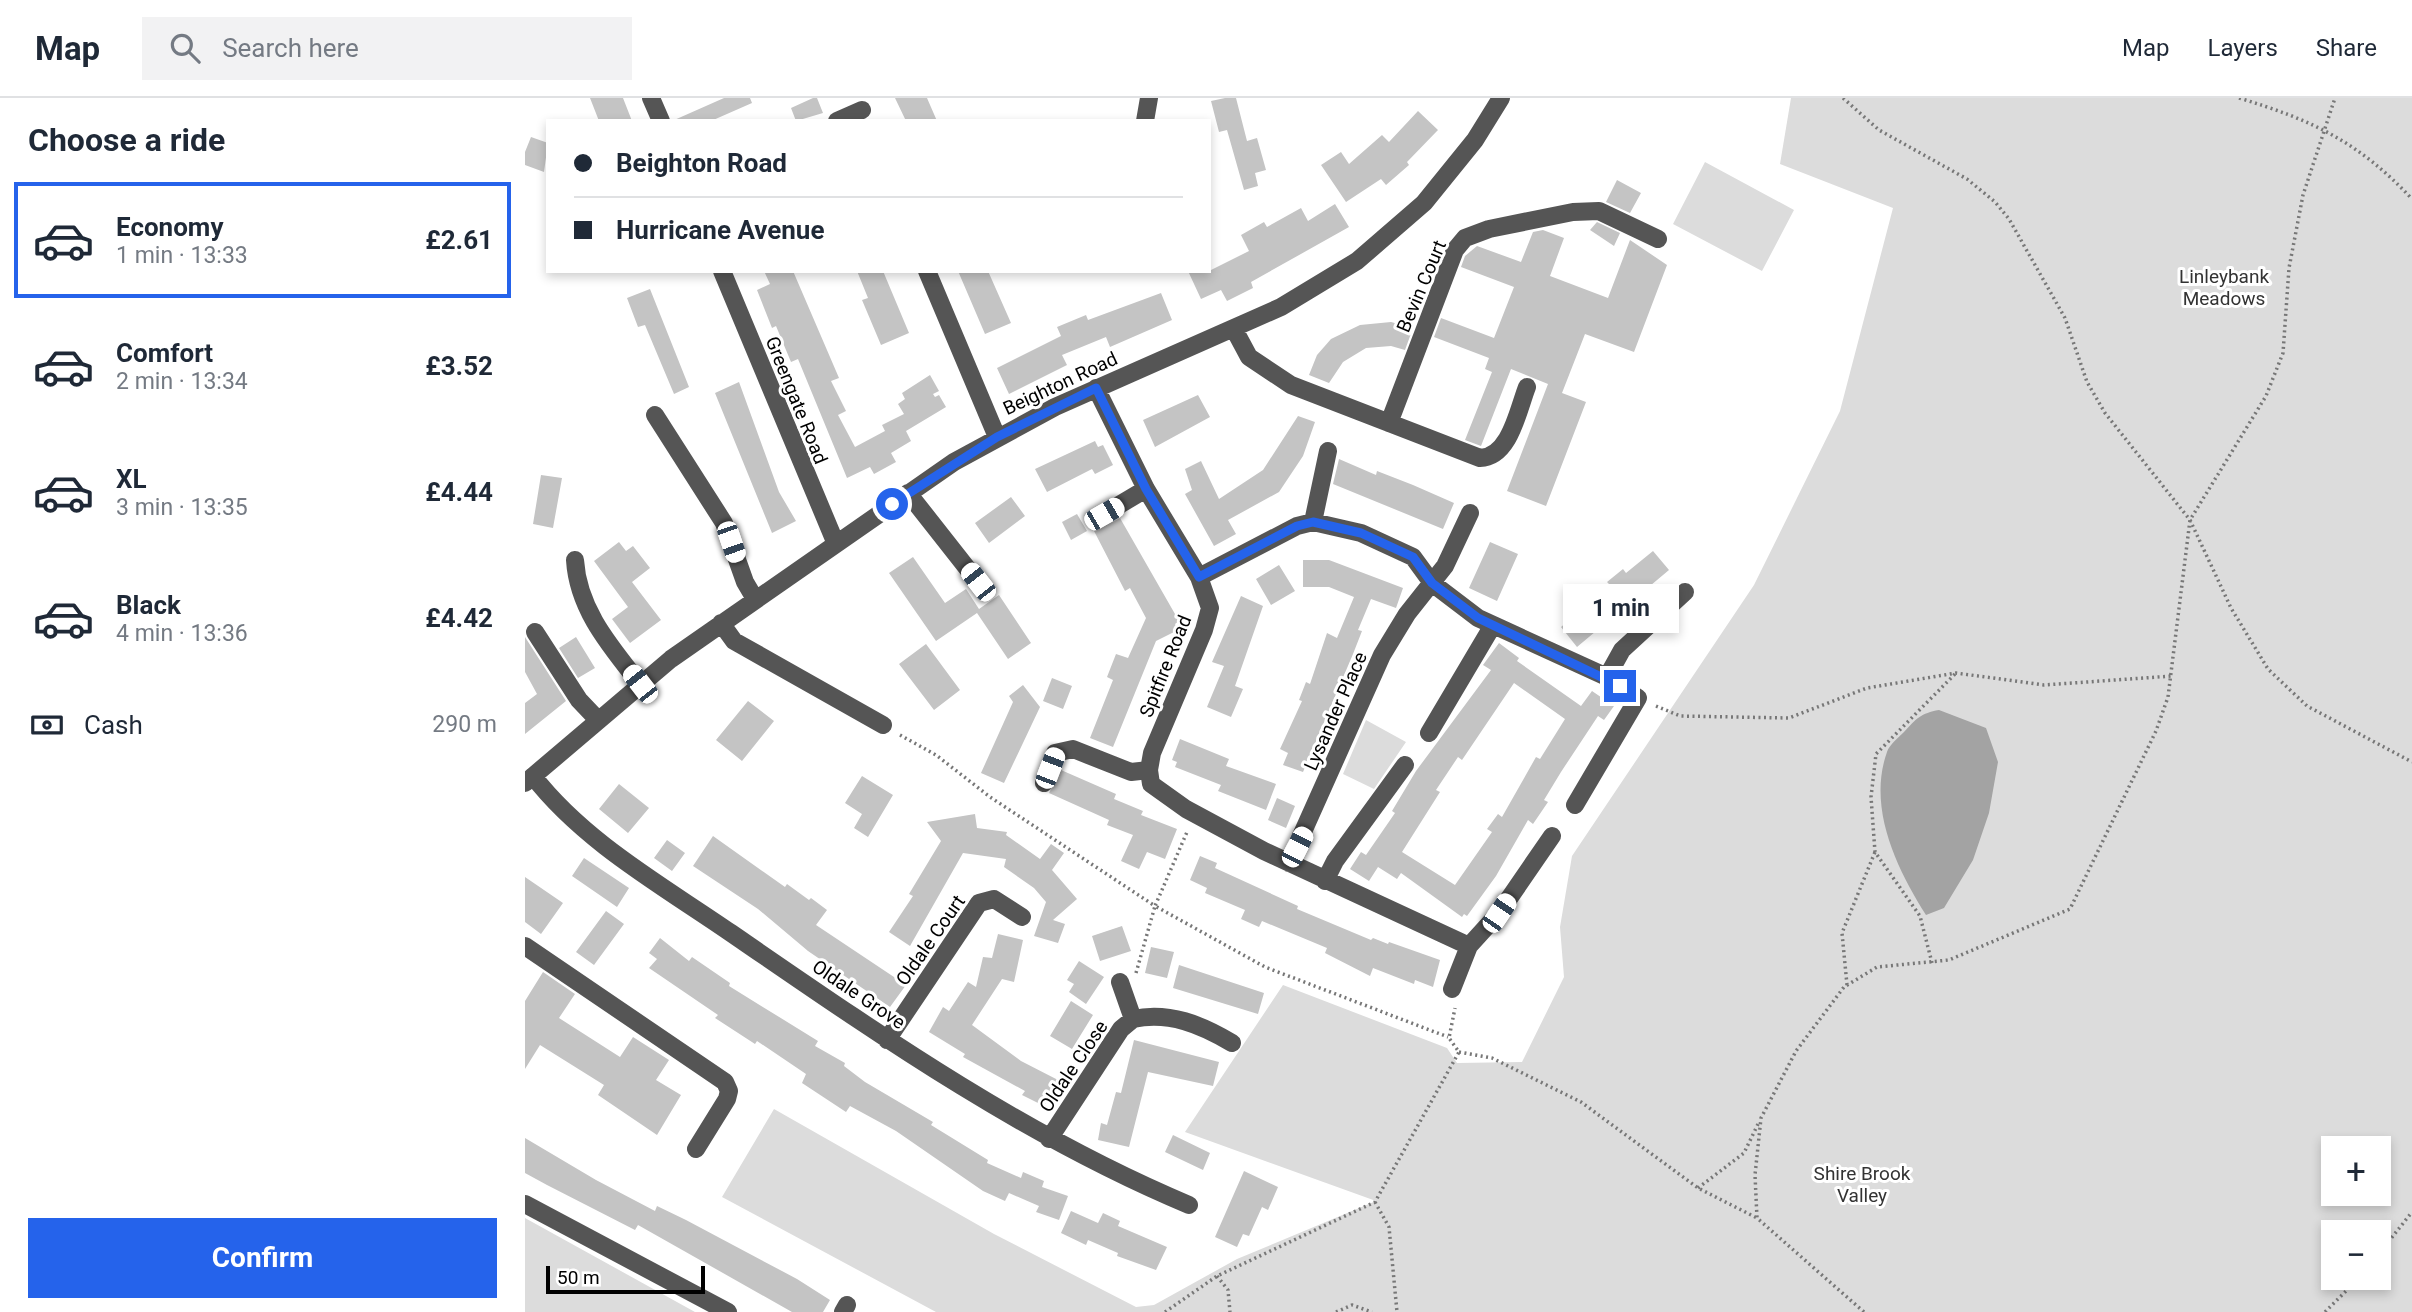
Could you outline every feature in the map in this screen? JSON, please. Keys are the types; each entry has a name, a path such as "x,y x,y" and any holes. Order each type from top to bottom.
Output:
{"street":[{"path":"651,98 660,119"},
{"path":"1145,119 1149,98"},
{"name":"Beighton Road","path":"529,780 640,684 721,623 908,493 997,437 1096,388 1302,297 1357,261 1389,236 1450,172 1501,98"},
{"path":"842,119 862,110"},
{"name":"Bevin Court","path":"1389,423 1455,250 1465,238 1489,229 1573,212 1599,211 1658,239"},
{"name":"Greengate Road","path":"723,273 836,544"},
{"path":"928,273 997,437"},
{"path":"1234,329 1249,357 1291,385 1481,458 1489,457 1503,446 1527,387"},
{"name":"Spitfire Road","path":"1096,388 1146,489 1199,577 1210,608 1204,630 1152,753 1149,770"},
{"path":"655,415 724,523 745,582 755,599"},
{"path":"1313,522 1328,452"},
{"path":"1104,514 1146,489"},
{"path":"908,493 978,582"},
{"name":"Lysander Place","path":"1289,863 1382,655 1445,566 1470,513"},
{"path":"1199,577 1297,526 1313,522 1361,533 1413,557 1432,583 1478,618 1607,677 1639,698 1575,805"},
{"path":"575,560 576,579 588,611 640,684"},
{"path":"1607,677 1622,650 1685,592"},
{"path":"721,623 734,641 883,725"},
{"path":"1429,733 1493,625"},
{"path":"535,632 579,700 598,720"},
{"path":"1044,783 1055,753 1073,749 1131,772 1149,770 1151,785 1195,814 1325,881 1469,946"},
{"path":"1325,881 1335,861 1405,765"},
{"name":"Oldale Grove","path":"529,780 589,833 887,1040 1049,1139 1112,1172 1189,1205"},
{"path":"1452,989 1469,946 1499,913 1552,836"},
{"name":"Oldale Court","path":"887,1040 979,902 994,899 1022,917"},
{"path":"525,946 725,1082 729,1091 727,1099 696,1149"},
{"name":"Oldale Close","path":"1126,983 1133,1019"},
{"name":"Oldale Close","path":"1049,1139 1121,1029 1133,1019 1160,1016 1181,1020 1202,1027 1232,1043"},
{"path":"525,1204 728,1312"}],"path":[{"path":"1843,98 1879,130 1967,180 2009,219 2065,318 2087,382 2105,413 2190,520 2231,608 2268,669 2307,706 2412,762"},
{"path":"2239,98 2324,128 2385,170 2412,199"},
{"path":"1698,1188 1744,1153 1795,1051 1847,985 1877,967 1949,960 2070,909 2156,732 2172,676 2190,520 2266,396 2283,354 2289,268 2303,195 2335,98"},
{"path":"1639,698 1680,716 1789,718 1867,688 1957,673 2043,685 2172,676"},
{"path":"1847,985 1842,933 1875,852 1871,797 1876,754 1957,673"},
{"path":"883,725 936,755 991,797 1155,906 1265,967 1449,1038 1459,1052 1492,1058 1581,1102 1698,1188 1757,1218 1864,1312"},
{"path":"1126,983 1155,906 1195,814"},
{"path":"1875,852 1920,916 1932,963"},
{"path":"1449,1038 1456,1000 1452,989"},
{"path":"1165,1312 1217,1276 1375,1202 1459,1052"},
{"path":"1757,1218 1755,1175 1761,1118"},
{"path":"1375,1202 1389,1227 1397,1312"},
{"path":"2391,1239 2412,1212"},
{"path":"1217,1276 1228,1290 1230,1312"},
{"path":"2325,1312 2347,1290"},
{"path":"1336,1312 1352,1305 1372,1312"}],"green space":[{"path":"1791,98 2412,98 2412,1312 936,1312 722,1197 774,1109 994,1234 1136,1307 1154,1305 1237,1259 1376,1201 1185,1132 1283,985 1447,1048 1457,1063 1522,1062 1564,977 1560,927 1572,856 1754,585 1840,411 1893,208 1780,164"},
{"path":"1705,162 1794,210 1762,271 1673,224"},
{"path":"1366,720 1406,742 1374,789 1343,774"},
{"path":"525,1218 695,1312 525,1312"}],"shaded area":[{"path":"1939,710 1986,728 1998,762 1989,813 1973,860 1944,908 1926,915 1905,878 1888,837 1881,795 1882,773 1887,752 1892,744 1919,717"}],"building":[{"path":"590,98 623,98 631,119 598,119"},
{"path":"724,98 750,98 752,103 716,119 677,119"},
{"path":"817,98 823,113 795,119 791,108"},
{"path":"895,98 927,98 936,119 905,119"},
{"path":"1236,98 1247,141 1257,138 1266,170 1255,173 1258,186 1244,190 1227,130 1219,132 1211,101"},
{"path":"1418,111 1438,130 1407,162 1409,165 1386,185 1381,179 1346,202 1321,165 1341,152 1349,164 1382,135 1389,142"},
{"path":"531,137 546,142 544,172 525,165 525,152"},
{"path":"1617,180 1641,193 1630,213 1606,202"},
{"path":"1335,204 1349,227 1251,282 1253,288 1227,301 1221,290 1201,299 1189,273 1211,273 1211,270 1249,251 1241,235 1264,222 1267,227 1301,208 1308,221"},
{"path":"1597,222 1620,233 1614,246 1590,230"},
{"path":"1543,230 1564,238 1550,276 1608,298 1630,240 1667,265 1634,352 1585,334 1562,393 1586,402 1546,506 1507,491 1548,384 1511,369 1481,446 1465,440 1492,372 1485,369 1489,358 1434,337 1441,318 1494,338 1514,287 1461,267 1465,256 1477,246 1521,262 1533,232"},
{"path":"765,273 794,273 839,378 831,381 846,411 838,415 855,447 885,431 882,425 904,414 898,404 905,399 902,393 930,375 939,391 933,394 935,397 939,395 946,407 906,431 911,441 891,453 896,462 874,474 870,467 847,478 798,359 791,362 776,326 772,328 757,290 770,284"},
{"path":"858,273 884,273 909,333 881,345 862,300 868,298"},
{"path":"959,273 989,273 1011,323 985,334"},
{"path":"650,289 689,387 674,394 645,325 638,327 627,298"},
{"path":"1161,293 1172,320 1110,347 1106,337 1062,355 1067,365 1009,394 997,368 1061,336 1057,327 1086,315 1088,320"},
{"path":"1391,322 1413,328 1405,350 1391,346 1366,348 1343,362 1329,383 1309,375 1317,355 1331,339 1360,325"},
{"path":"739,382 779,492 796,521 772,533 715,393"},
{"path":"1198,395 1210,417 1155,447 1143,420"},
{"path":"1298,416 1315,422 1303,456 1279,492 1228,520 1236,534 1214,546 1185,494 1192,490 1185,469 1201,461 1219,499 1263,470"},
{"path":"1095,441 1098,447 1103,445 1113,465 1095,474 1092,469 1047,492 1035,469"},
{"path":"1339,459 1376,475 1377,471 1454,503 1443,529 1333,484"},
{"path":"541,475 562,478 553,528 533,524"},
{"path":"1011,497 1025,516 989,543 975,523"},
{"path":"1077,514 1087,531 1071,540 1062,522"},
{"path":"1120,518 1179,621 1175,624 1178,630 1156,641 1113,747 1090,738 1113,680 1107,677 1116,654 1128,658 1146,618 1130,588 1125,591 1094,531"},
{"path":"619,542 626,551 633,546 650,568 632,582 661,620 630,643 612,619 628,607 594,561"},
{"path":"1490,542 1518,554 1497,601 1469,588"},
{"path":"1653,551 1669,570 1577,647 1561,627 1610,585 1607,582 1623,569 1626,573"},
{"path":"913,557 945,603 966,589 979,609 999,595 1031,643 1008,659 977,613 936,641 889,573"},
{"path":"1303,560 1329,560 1403,588 1396,608 1371,599 1358,630 1362,631 1353,654 1303,772 1283,765 1288,753 1280,749 1302,701 1299,700 1306,682 1310,684 1327,633 1337,638 1354,597 1329,587 1303,587"},
{"path":"1279,565 1295,591 1271,605 1256,579"},
{"path":"1241,596 1263,606 1235,686 1243,689 1231,717 1207,707 1224,666 1212,662"},
{"path":"525,637 566,701 525,734 525,703 537,694 525,672"},
{"path":"576,637 595,668 578,678 559,648"},
{"path":"1499,643 1519,658 1517,661 1581,706 1592,691 1614,706 1604,720 1598,716 1544,800 1548,802 1533,824 1528,820 1496,876 1467,916 1464,914 1462,917 1401,873 1397,879 1378,867 1369,881 1350,869 1361,852 1366,855 1395,813 1392,811 1416,771 1491,670 1483,665","holes":["1514,683 1565,719 1540,759 1536,757 1502,817 1498,814 1487,829 1492,832 1455,885 1402,852 1440,792 1436,790 1458,757 1462,760"]},
{"path":"926,644 960,690 934,710 899,664"},
{"path":"1052,678 1072,686 1063,709 1043,701"},
{"path":"1023,685 1040,707 1004,783 981,773 1013,702 1009,696"},
{"path":"748,701 774,721 742,761 716,740"},
{"path":"1180,739 1229,759 1226,766 1276,784 1266,810 1218,791 1221,785 1175,767 1177,762 1172,760"},
{"path":"1061,770 1116,794 1114,799 1143,811 1141,815 1177,829 1165,859 1147,852 1139,869 1121,861 1133,835 1107,825 1109,820 1049,793"},
{"path":"862,776 893,795 868,837 854,828 862,814 845,803"},
{"path":"619,784 649,808 628,833 599,809"},
{"path":"1277,798 1295,806 1286,828 1268,820"},
{"path":"975,814 977,828 1007,832 1006,835 1040,859 1051,844 1064,853 1052,870 1077,899 1053,920 1065,924 1058,943 1034,936 1046,902 1034,888 1004,867 1006,859 963,853 910,946 889,932 913,896 909,894 941,841 927,822"},
{"path":"713,836 785,887 787,884 827,910 816,925 906,985 890,1007 808,951 758,909 693,866"},
{"path":"667,840 685,853 672,871 654,858"},
{"path":"1200,856 1217,863 1215,868 1298,906 1297,909 1371,940 1373,938 1388,944 1389,942 1440,960 1433,987 1415,980 1414,984 1373,968 1370,976 1325,953 1327,948 1262,921 1259,927 1241,919 1245,910 1205,893 1207,888 1190,880"},
{"path":"584,858 629,888 617,907 572,876"},
{"path":"525,877 563,903 541,934 525,922"},
{"path":"606,911 624,924 594,965 576,952"},
{"path":"1122,926 1131,951 1100,961 1092,936"},
{"path":"998,934 1023,940 1014,982 1002,979 972,1025 1021,1061 1058,1080 1044,1106 1022,1095 1025,1091 963,1057 965,1054 929,1032 943,1007 949,1011 968,982 976,987 983,957 992,958"},
{"path":"660,938 689,961 692,957 730,983 729,986 818,1041 815,1046 845,1063 844,1066 865,1082 933,1122 931,1125 988,1160 987,1163 1021,1178 1023,1172 1044,1181 1042,1187 1068,1196 1059,1220 1036,1212 1039,1206 1009,1193 1005,1201 983,1191 896,1131 850,1106 846,1112 802,1083 806,1074 757,1041 755,1044 715,1018 718,1015 649,968 657,959 649,953"},
{"path":"1151,947 1174,952 1167,978 1145,973"},
{"path":"1079,961 1104,977 1086,1004 1069,992 1074,984 1067,980"},
{"path":"1179,965 1264,993 1258,1014 1173,988"},
{"path":"543,972 575,994 559,1018 620,1057 633,1037 669,1060 656,1080 681,1095 657,1135 598,1095 604,1085 540,1045 525,1069 525,1001"},
{"path":"1071,1001 1093,1015 1072,1049 1050,1036"},
{"path":"1134,1040 1219,1062 1213,1086 1148,1072 1129,1147 1098,1140 1101,1123 1107,1125 1116,1092 1121,1093"},
{"path":"1173,1135 1210,1153 1203,1170 1165,1152"},
{"path":"525,1138 596,1180 655,1211 657,1206 686,1220 797,1279 830,1300 823,1312 792,1312 638,1225 635,1230 547,1185 525,1173"},
{"path":"1244,1171 1278,1187 1268,1210 1262,1207 1249,1236 1243,1234 1237,1247 1215,1237"},
{"path":"1071,1211 1098,1223 1103,1213 1120,1221 1118,1226 1167,1247 1156,1270 1117,1256 1118,1253 1088,1240 1086,1245 1061,1233"}],"route":[{"path":"892,504 997,437 1096,388 1146,489 1199,577 1297,526 1313,522 1344,528 1413,557 1432,583 1478,618 1607,677 1620,686"}],"park label":[{"name":"Linleybank Meadows","path":"2224,287"},
{"name":"Shire Brook Valley","path":"1862,1184"}]}
